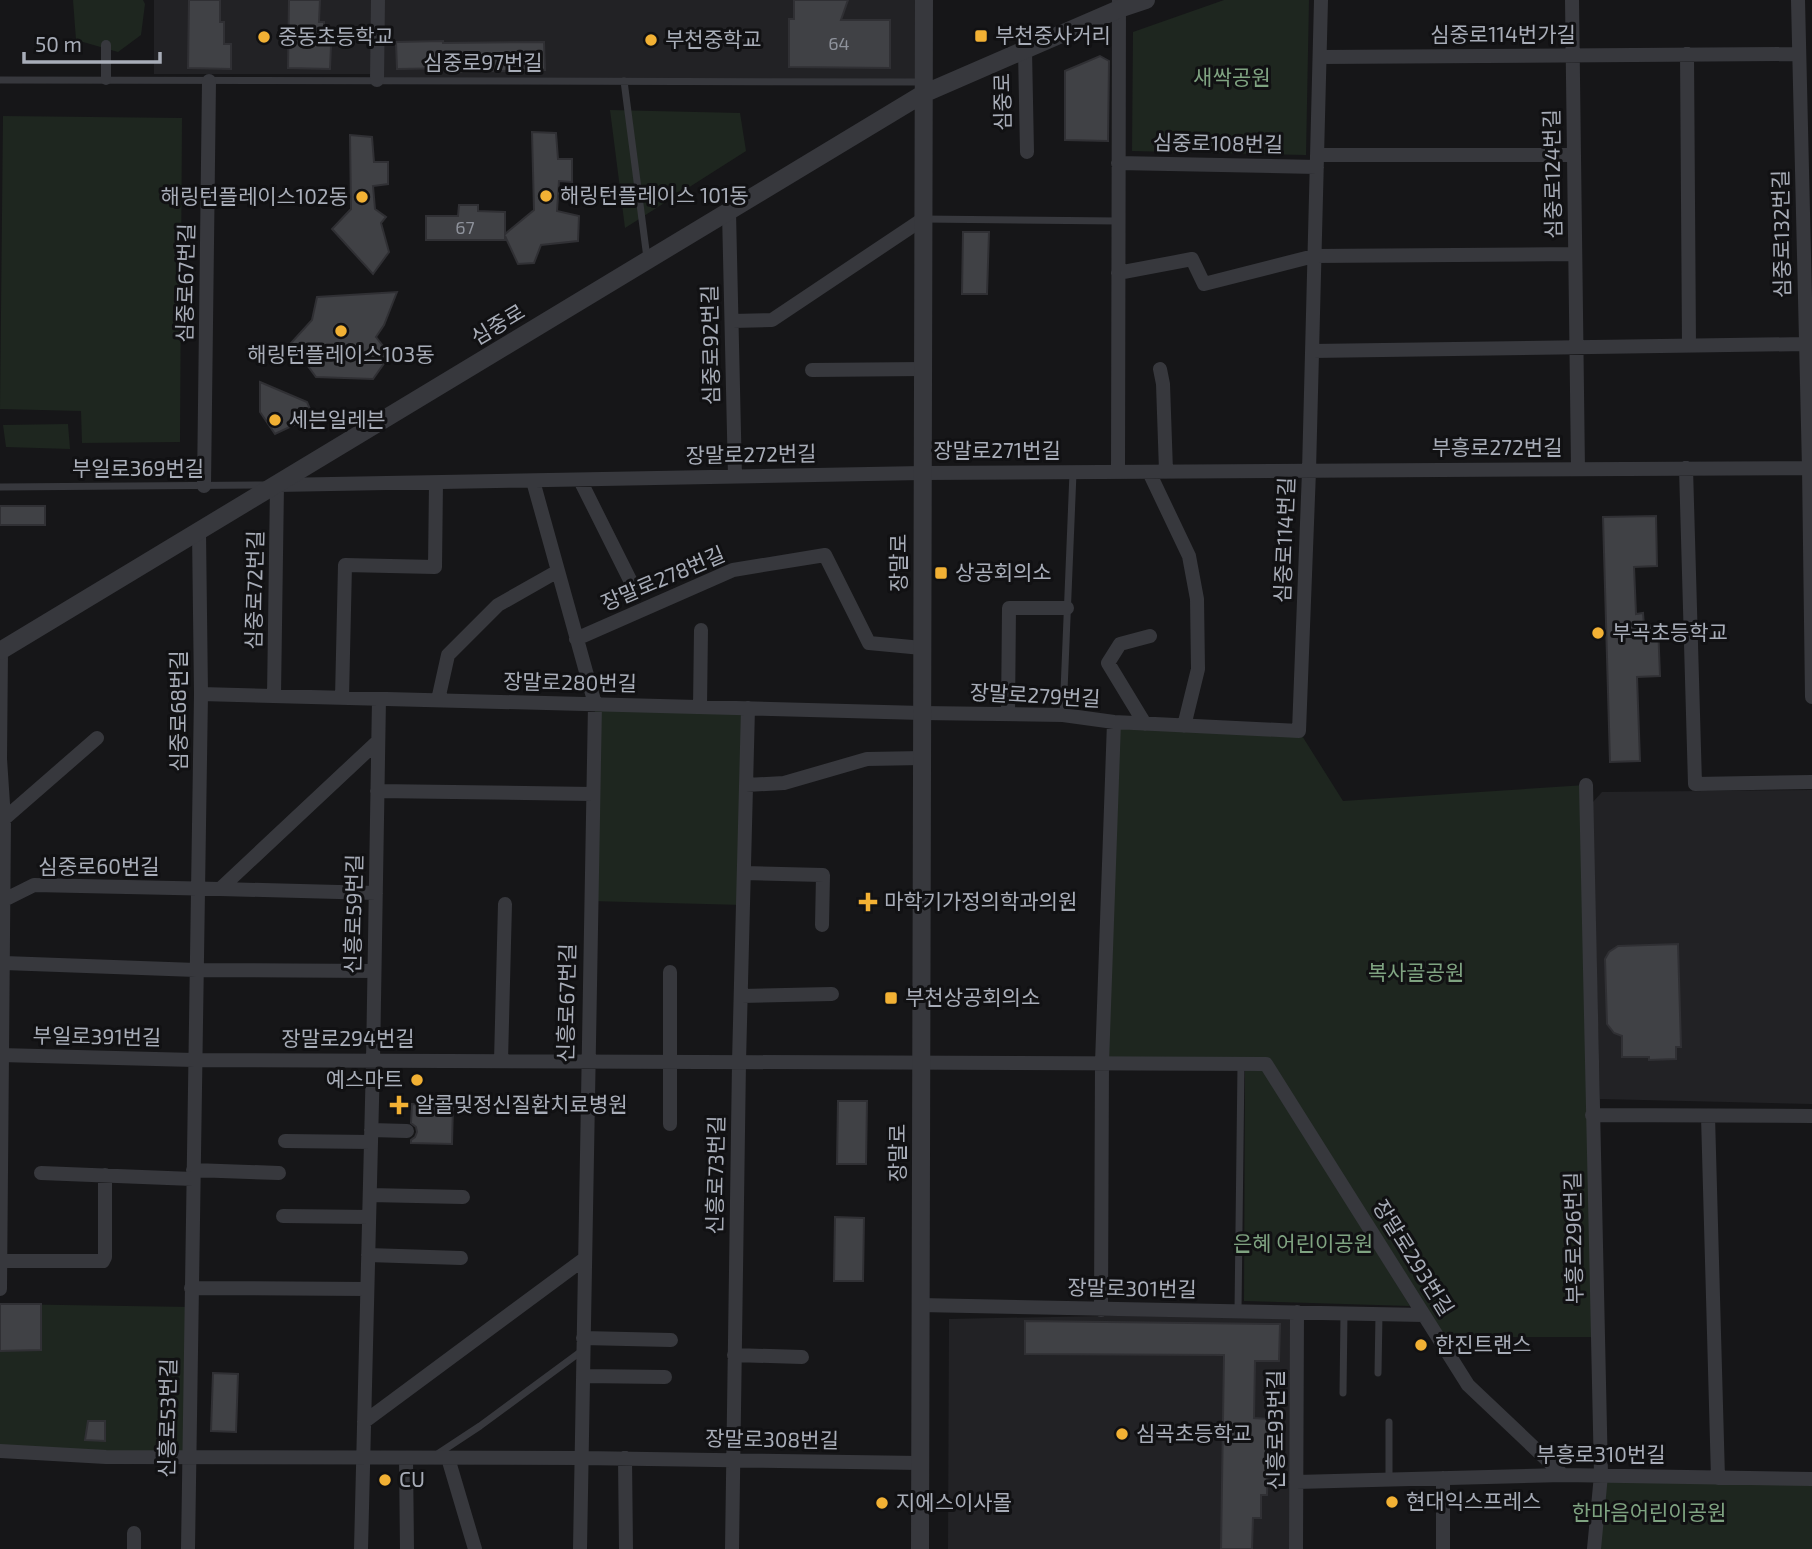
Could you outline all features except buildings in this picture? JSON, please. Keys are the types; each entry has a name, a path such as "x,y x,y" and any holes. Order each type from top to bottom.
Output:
{"street":[{"path":"377,80 379,0"},
{"name":"장말로","path":"920,1549 924,0"},
{"name":"심중로","path":"0,651 729,212 923,88 1026,50 1119,4 1146,0"},
{"name":"심중로114번길","path":"1299,731 1309,471 1321,0"},
{"name":"심중로124번길","path":"1572,0 1578,469"},
{"name":"심중로132번길","path":"1798,0 1810,468"},
{"path":"1118,472 1119,4"},
{"path":"106,45 106,80"},
{"name":"심중로","path":"1026,50 1027,152"},
{"path":"1687,54 1689,346"},
{"name":"심중로114번가길","path":"1320,57 1799,54"},
{"name":"심중로67번길","path":"204,486 209,81"},
{"path":"1317,161 1574,155"},
{"name":"심중로108번길","path":"1118,163 1317,161"},
{"name":"심중로92번길","path":"729,212 735,477"},
{"path":"732,321 772,320 923,219"},
{"path":"1118,273 1192,259 1204,284 1314,256 1575,254"},
{"path":"1312,351 1806,344"},
{"path":"812,370 923,369"},
{"path":"1160,369 1163,384 1166,471"},
{"path":"1686,468 1695,784 1812,782"},
{"path":"1810,468 1812,697"},
{"name":"부흥로272번길","path":"1309,471 1810,468"},
{"name":"장말로271번길","path":"922,473 1309,471"},
{"path":"1149,472 1189,556 1197,598 1198,669 1184,726"},
{"name":"장말로272번길","path":"277,485 922,473"},
{"path":"580,480 632,584"},
{"name":"신흥로67번길","path":"533,481 595,704 580,1549"},
{"path":"342,698 345,565 435,567 436,483"},
{"name":"심중로72번길","path":"274,696 277,485"},
{"name":"심중로68번길","path":"194,1060 201,694 200,532"},
{"name":"장말로278번길","path":"576,639 733,570 825,555 869,643 922,648"},
{"path":"438,700 448,655 498,605 558,571"},
{"path":"1008,714 1009,608 1067,608"},
{"path":"700,707 701,631"},
{"name":"장말로279번길","path":"1145,724 1108,663 1120,644 1150,636"},
{"path":"0,651 0,759 4,819 0,1289"},
{"name":"장말로280번길","path":"201,694 922,713"},
{"name":"신흥로59번길","path":"361,1549 379,699"},
{"name":"신흥로73번길","path":"732,1549 739,1062 748,708"},
{"name":"장말로279번길","path":"922,713 1063,715 1114,722 1299,731"},
{"path":"1101,1310 1102,1063 1114,722"},
{"path":"4,819 97,738"},
{"path":"219,889 378,741"},
{"path":"746,785 784,783 867,759 922,758"},
{"name":"부흥로296번길","path":"1586,785 1601,1475 1594,1549"},
{"path":"377,791 593,794"},
{"path":"744,873 823,875 822,925"},
{"name":"심중로60번길","path":"4,900 34,885 197,889"},
{"path":"197,889 376,893"},
{"path":"501,1061 505,904"},
{"path":"4,963 196,970 374,971"},
{"path":"670,972 670,1124"},
{"path":"741,996 832,994"},
{"name":"부일로391번길","path":"1,1055 194,1060"},
{"name":"장말로294번길","path":"194,1060 921,1063"},
{"name":"신흥로53번길","path":"188,1549 194,1060"},
{"name":"장말로293번길","path":"921,1063 1266,1064 1468,1385 1563,1475"},
{"path":"1592,1115 1812,1116"},
{"path":"1708,1116 1718,1478"},
{"path":"285,1141 407,1131"},
{"path":"41,1173 279,1173"},
{"path":"1,1261 103,1261 105,1175"},
{"path":"370,1195 463,1197"},
{"path":"283,1216 369,1217"},
{"path":"368,1255 461,1258"},
{"path":"364,1422 584,1259"},
{"path":"191,1288 368,1289"},
{"name":"장말로301번길","path":"920,1305 1424,1315"},
{"name":"신흥로93번길","path":"1296,1549 1297,1312"},
{"path":"583,1344 671,1340"},
{"path":"734,1355 802,1357"},
{"path":"583,1376 665,1377"},
{"name":"장말로308번길","path":"0,1451 106,1457 625,1458 920,1463"},
{"path":"406,1458 407,1549"},
{"path":"448,1458 475,1549"},
{"path":"625,1458 626,1549"},
{"name":"부흥로310번길","path":"1296,1482 1563,1475 1812,1479"},
{"path":"1443,1478 1443,1549"},
{"path":"134,1533 134,1549"}],"lane":[{"name":"심중로97번길","path":"0,80 624,81 923,88"},
{"path":"624,81 648,261"},
{"path":"923,219 1118,221"},
{"name":"장말로271번길","path":"1063,715 1073,472"},
{"name":"부일로369번길","path":"0,487 277,485"},
{"path":"1238,1311 1241,1063"},
{"path":"1343,1313 1343,1393"},
{"path":"1378,1373 1379,1314"},
{"path":"432,1458 480,1426 583,1344"},
{"path":"1389,1422 1389,1479"}],"shaded area":[{"name":"중동초등학교","path":"154,0 374,0 373,74 154,74"},
{"name":"부천중학교","path":"379,0 924,0 923,82 377,80"},
{"path":"1812,790 1812,1104 1600,1099 1592,803 1602,792"},
{"name":"심곡초등학교","path":"1297,1312 1296,1549 948,1549 949,1319"}],"green space":[{"path":"73,0 143,0 145,4 141,35 118,52 76,40"},
{"name":"새싹공원","path":"1224,0 1309,0 1306,155 1132,151 1133,32"},
{"path":"610,110 740,113 746,151 625,228"},
{"path":"3,116 182,118 180,442 82,443 81,411 0,409"},
{"path":"68,424 70,449 6,447 3,425"},
{"path":"595,704 748,708 743,905 590,901"},
{"name":"복사골공원","path":"1114,722 1299,731 1343,801 1586,785 1598,1337 1438,1337 1266,1064 1102,1063"},
{"name":"은혜 어린이공원","path":"1245,1067 1265,1070 1410,1306 1244,1301"},
{"path":"0,1304 191,1307 189,1457 0,1451"},
{"name":"한마음어린이공원","path":"1601,1475 1812,1479 1812,1549 1594,1549"}],"place":[{"name":"부천중사거리","path":"981,36"},
{"name":"중동초등학교","path":"264,37"},
{"name":"부천중학교","path":"651,40"},
{"name":"해링턴플레이스 101동","path":"546,196"},
{"name":"해링턴플레이스102동","path":"362,197"},
{"name":"해링턴플레이스103동","path":"341,331"},
{"name":"세븐일레븐","path":"275,420"},
{"name":"상공회의소","path":"941,573"},
{"name":"부곡초등학교","path":"1598,633"},
{"name":"마학기가정의학과의원","path":"868,902"},
{"name":"부천상공회의소","path":"891,998"},
{"name":"예스마트","path":"417,1080"},
{"name":"알콜및정신질환치료병원","path":"399,1105"},
{"name":"한진트랜스","path":"1421,1345"},
{"name":"심곡초등학교","path":"1122,1434"},
{"name":"CU","path":"385,1480"},
{"name":"현대익스프레스","path":"1392,1502"},
{"name":"지에스이사몰","path":"882,1503"}]}
